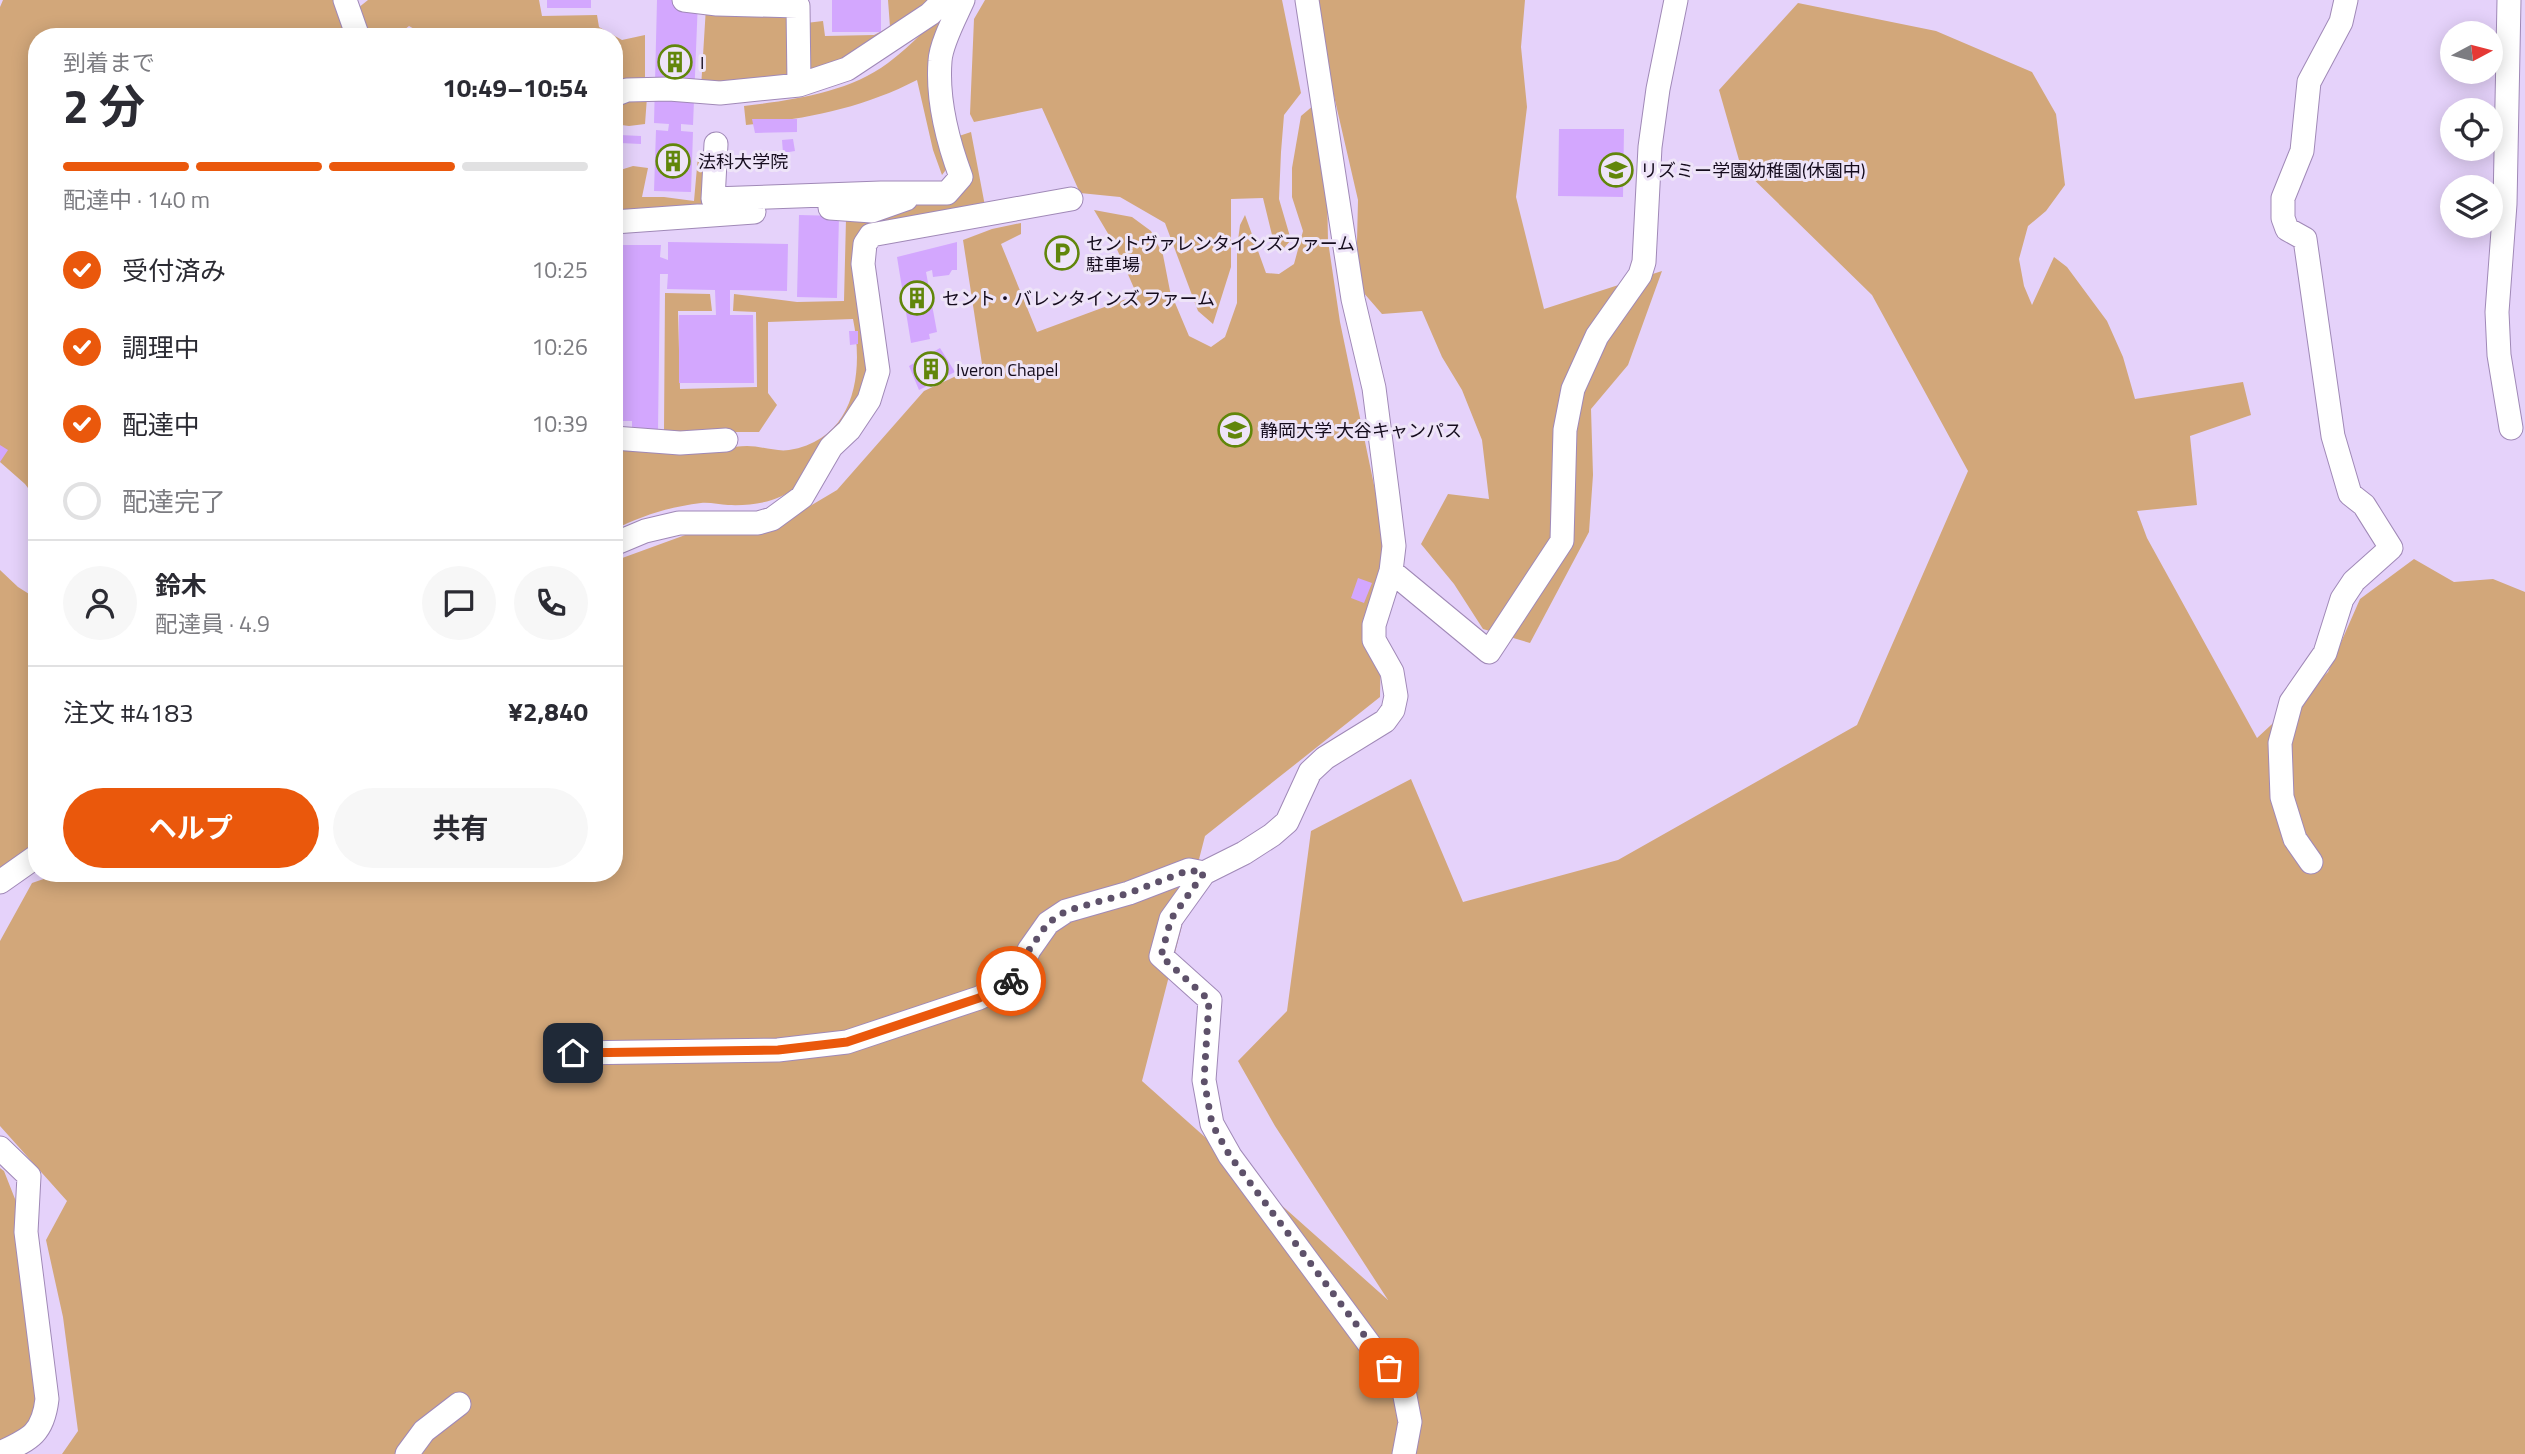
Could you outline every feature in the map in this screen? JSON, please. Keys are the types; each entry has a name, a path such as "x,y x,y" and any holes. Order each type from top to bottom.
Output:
{"street":[{"path":"345,0 355,28"},
{"path":"684,0 798,3 799,85"},
{"path":"623,92 669,89 720,93 799,85 847,69 930,15 944,0"},
{"path":"716,144 713,199 947,193 961,177 952,153 942,100 940,58 963,0"},
{"path":"1307,0 1353,299 1374,388 1394,546 1391,571 1374,625 1374,640 1392,672 1396,696 1393,710 1385,721 1325,758 1310,772 1287,822 1244,853 1204,873 1171,919 1161,956 1209,1000 1204,1080 1212,1124 1230,1156 1404,1391 1410,1422 1404,1454"},
{"path":"1391,571 1489,652 1562,541 1565,430 1573,389 1597,336 1640,275 1644,262 1650,147 1658,89 1676,0"},
{"path":"2312,862 2295,839 2283,797 2280,743 2291,702 2325,653 2342,599 2354,581 2391,548 2364,505 2350,494 2333,436 2305,239 2287,229 2283,218 2283,198 2302,151 2309,82 2341,22 2346,0"},
{"path":"2509,0 2505,204 2497,312 2499,355 2511,428"},
{"path":"623,221 823,208 872,211 932,192"},
{"path":"623,540 645,531 679,523 758,523 772,519 802,497 831,447 849,430 869,400 878,371 863,264 865,244 871,235 1071,199"},
{"path":"623,439 680,443 726,440"},
{"path":"0,882 28,862"},
{"path":"573,1053 778,1050 847,1042 979,998 1016,979 1029,950 1048,923 1066,911 1129,893 1189,870 1204,873"},
{"path":"0,1148 29,1176 26,1232 47,1399 45,1417 39,1430 24,1442 0,1453"},
{"path":"407,1454 424,1431 459,1404"}],"shaded area":[{"path":"3,0 338,0 346,28 28,28 28,488 0,462 0,7"},
{"path":"368,0 539,0 542,16 597,15 601,28 368,28 358,8"},
{"path":"888,0 935,0 866,50 806,72 806,23 823,21 825,36 874,35 890,27"},
{"path":"954,0 935,39 951,163 942,175 933,150 917,80 876,98 834,111 746,125 744,106 819,94 855,82 872,73 905,49"},
{"path":"985,0 1282,0 1301,93 1284,115 1281,152 1279,199 1291,240 1284,248 1273,239 1263,198 1231,199 1231,267 1213,324 1198,311 1165,223 1120,197 1080,193 1042,108 974,122 970,114 974,19"},
{"path":"1315,0 1525,0 1521,47 1527,107 1516,197 1544,309 1662,271 1628,365 1591,409 1593,475 1589,532 1530,643 1483,629 1454,584 1421,544 1448,494 1489,499 1482,440 1462,390 1442,357 1422,311 1382,314 1356,284 1358,200 1322,44"},
{"path":"1798,3 1936,31 2032,72 2056,114 2065,185 2046,211 2028,226 2019,259 2024,286 2032,305 2054,257 2067,267 2107,321 2123,357 2135,399 2243,382 2251,415 2190,436 2197,505 2137,511 2147,538 2257,738 2328,672 2360,599 2414,559 2454,582 2493,579 2525,592 2525,1454 62,1454 78,1431 63,1317 46,1240 67,1201 0,1126 0,941 32,883 623,882 623,558 699,530 763,534 837,490 924,391 982,364 963,240 992,229 1021,223 1021,234 1001,244 1037,332 1137,295 1116,247 1094,210 1132,217 1151,231 1163,255 1170,291 1189,336 1211,347 1225,337 1237,303 1237,248 1240,225 1245,215 1266,273 1279,274 1294,264 1303,231 1292,197 1292,168 1301,116 1314,105 1327,188 1328,241 1340,322 1383,528 1380,697 1205,836 1142,1081 1388,1300 1275,1126 1238,1061 1287,1011 1311,831 1411,779 1463,902 1618,860 1857,725 1968,471 1872,295 1741,167 1719,90"},
{"path":"706,7 792,10 793,79 701,88"},
{"path":"645,35 645,83 623,86 623,40"},
{"path":"647,97 645,124 623,125 623,101"},
{"path":"971,132 985,206 869,223 856,241 867,367 860,402 799,485 766,502 690,505 667,509 623,526 623,442 699,451 747,446 789,450 811,443 828,432 841,418 850,401 855,381 857,361 853,319 768,322 768,393 777,405 759,432 708,432 675,436 664,430 665,293 710,294 712,311 678,311 680,389 757,387 756,312 733,311 734,294 797,302 844,301 846,219 945,196 956,137"},
{"path":"712,155 711,185 820,204 623,215 623,169 633,166 648,168 642,197 694,201 698,156"},
{"path":"0,570 28,593 28,855 0,875"},
{"path":"0,1168 4,1171 17,1204 36,1417 25,1428 0,1443"}],"building":[{"path":"547,0 591,0 591,8 547,8"},
{"name":"I","path":"657,0 698,0 693,125 681,124 681,131 693,132 691,192 654,191 656,130 668,131 669,124 654,123"},
{"path":"832,0 881,0 881,32 832,32"},
{"path":"752,119 797,119 797,132 755,133"},
{"path":"1559,129 1624,129 1623,197 1558,196"},
{"path":"623,135 641,136 641,144 623,143"},
{"path":"793,139 795,151 783,153 782,140"},
{"path":"799,215 839,216 837,298 797,297"},
{"path":"668,242 788,244 787,291 730,290 730,315 753,315 754,383 679,383 679,315 716,315 715,290 667,289 668,274 660,274 658,430 632,430 632,421 623,421 623,245 661,245 660,257 668,260"},
{"name":"セント・バレンタインズ ファーム","path":"957,242 957,270 952,270 949,275 933,277 932,270 926,272 937,332 929,334 930,339 911,343 897,257"},
{"path":"849,331 858,331 858,344 850,345"},
{"name":"Iveron Chapel","path":"940,348 955,372 919,390 909,366"},
{"path":"0,445 8,450 0,462"},
{"path":"1358,578 1372,583 1364,603 1351,598"}],"way so far":[{"path":"1011,981 1016,979 1029,950 1048,923 1066,911 1129,893 1189,870 1204,873 1171,919 1161,956 1209,1000 1204,1080 1212,1124 1230,1156 1389,1368"}],"place":[{"name":"I","path":"675,62"},
{"name":"法科大学院","path":"673,161"},
{"name":"リズミー学園幼稚園(休園中)","path":"1616,170"},
{"name":"セントヴァレンタインズファーム 駐車場","path":"1062,253"},
{"name":"セント・バレンタインズ ファーム","path":"917,298"},
{"name":"Iveron Chapel","path":"931,369"},
{"name":"静岡大学 大谷キャンパス","path":"1235,430"}],"route":[{"path":"573,1053 778,1050 847,1042 979,998 1011,981"}]}
